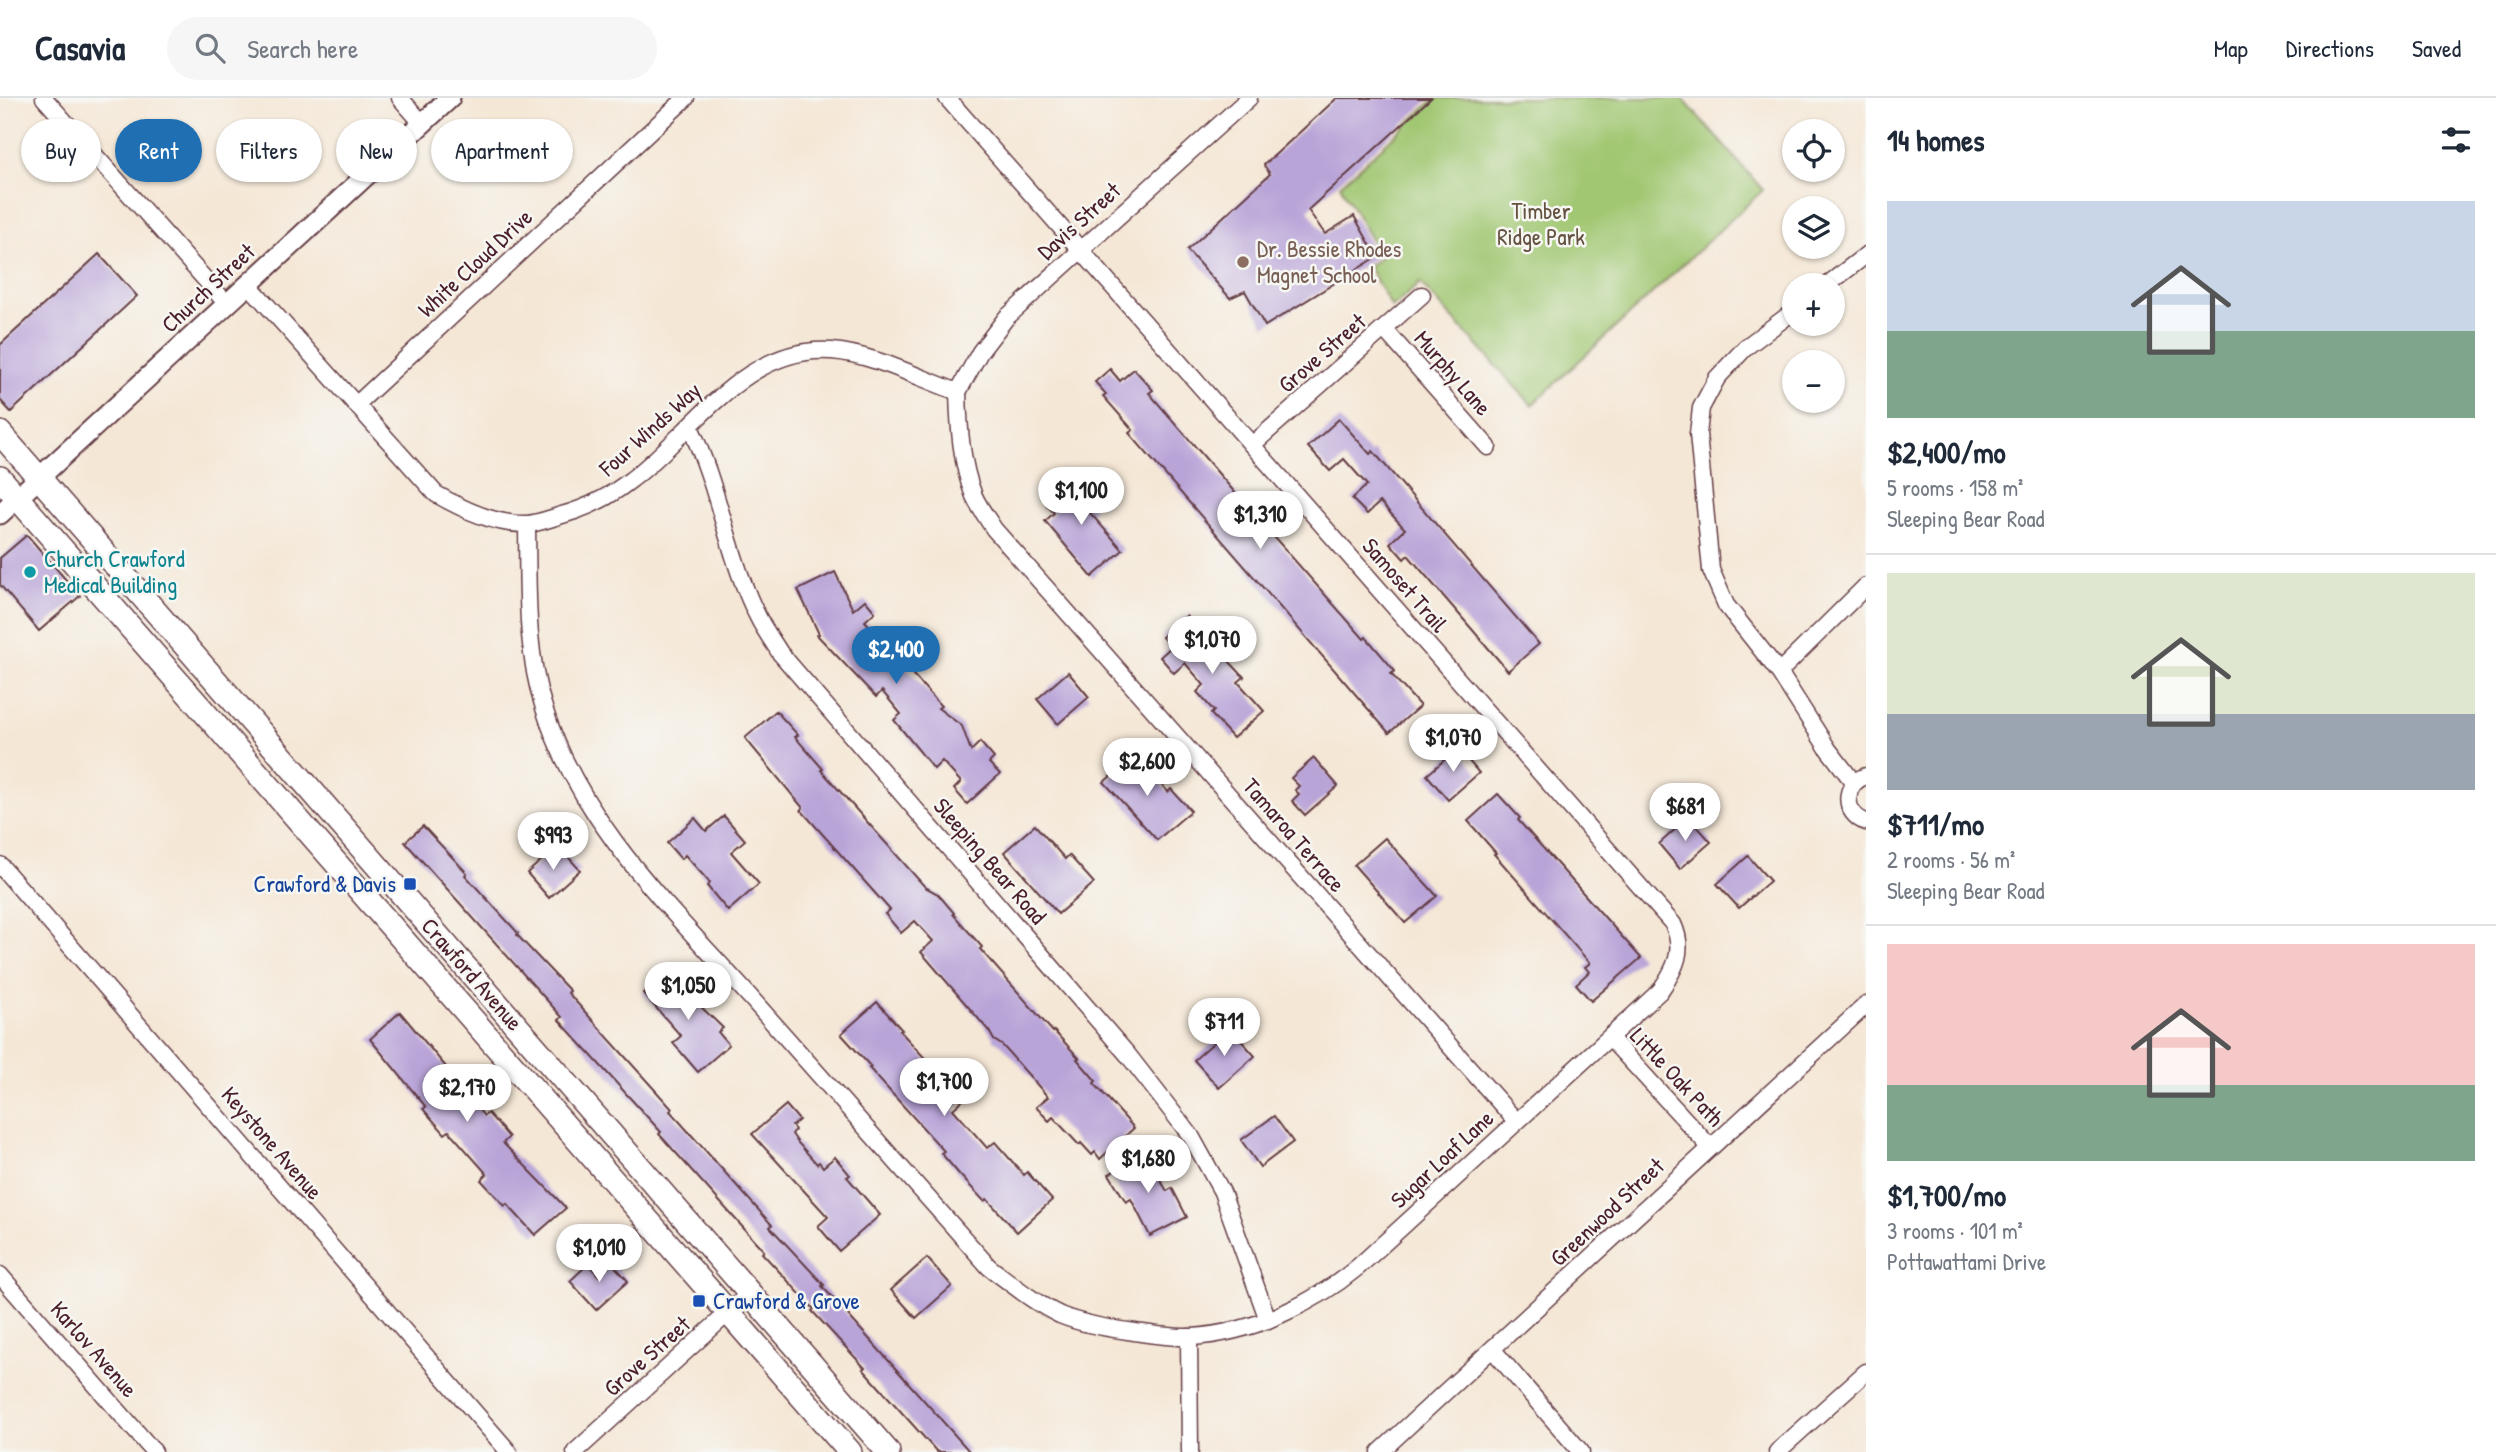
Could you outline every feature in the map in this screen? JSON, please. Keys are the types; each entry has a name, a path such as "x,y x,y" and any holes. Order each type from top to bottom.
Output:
{"main road":[{"name":"Crawford Avenue","path":"0,433 888,1452"},
{"name":"Crawford Avenue","path":"0,478 850,1452"}],"street":[{"path":"44,98 227,304"},
{"path":"400,98 422,123"},
{"name":"Church Street","path":"0,514 450,98"},
{"name":"White Cloud Drive","path":"357,404 686,98"},
{"name":"Samoset Trail","path":"947,98 1673,924 1680,949"},
{"name":"Davis Street","path":"958,392 980,352 1006,318 1249,98"},
{"path":"1843,273 1866,255"},
{"name":"Four Winds Way","path":"248,284 436,494 464,510 527,525 582,510 611,495 635,478 734,383 763,366 797,354 831,351 866,358 958,392"},
{"name":"Grove Street","path":"1252,445 1422,295"},
{"path":"1782,320 1746,347 1717,378 1701,408 1698,434 1711,570 1726,605 1779,673 1828,749 1860,779 1850,789 1848,804 1856,817 1866,822"},
{"name":"Murphy Lane","path":"1384,329 1488,447"},
{"name":"Tamaroa Terrace","path":"958,392 959,429 965,466 975,497 994,529 1516,1121"},
{"name":"Sleeping Bear Road","path":"690,427 705,457 746,588 760,621 780,653 1128,1055 1191,1136 1222,1192 1268,1320"},
{"name":"Sugar Loaf Lane","path":"527,525 533,652 543,707 566,765 597,820 651,886 989,1267 1028,1297 1062,1315 1099,1327 1189,1337 1214,1335 1268,1320 1339,1283 1660,991 1677,963 1680,949"},
{"path":"1779,673 1866,586"},
{"name":"Keystone Avenue","path":"0,865 509,1452"},
{"path":"375,907 397,888"},
{"name":"Greenwood Street","path":"1380,1452 1866,1005"},
{"name":"Little Oak Path","path":"1610,1038 1710,1147"},
{"name":"Karlov Avenue","path":"0,1275 154,1452"},
{"name":"Grove Street","path":"575,1452 750,1293"},
{"path":"1189,1337 1190,1452"},
{"path":"1493,1350 1581,1452"},
{"path":"1777,1452 1866,1371"}],"green space":[{"name":"Timber Ridge Park","path":"1436,98 1682,98 1763,190 1532,405 1420,283 1392,308 1368,266 1381,257 1340,185"}],"building":[{"path":"1337,98 1431,98 1308,210 1325,234 1354,216 1377,257 1265,326 1245,291 1230,298 1187,250 1270,174 1264,165"},
{"path":"99,254 137,296 11,412 0,400 0,345"},
{"path":"1110,369 1120,381 1134,369 1153,390 1149,393 1237,495 1395,671 1391,674 1420,706 1389,733 1129,433 1133,430 1103,396 1106,394 1095,382"},
{"path":"1339,419 1370,454 1373,451 1539,644 1508,671 1408,555 1404,559 1390,543 1405,529 1380,502 1367,514 1352,499 1367,485 1344,459 1330,471 1308,447"},
{"path":"1083,471 1094,483 1081,495 1094,510 1090,513 1123,550 1092,577 1045,521 1054,513 1046,504"},
{"name":"Church Crawford Medical Building","path":"27,535 80,596 39,631 0,585 0,558"},
{"path":"835,572 853,610 865,600 875,612 865,621 941,706 938,708 962,726 971,751 980,742 994,758 989,763 1000,774 967,804 954,789 961,782 942,761 934,769 894,720 901,714 882,691 876,697 817,635 819,634 798,590"},
{"path":"1186,616 1244,677 1238,682 1264,711 1233,738 1211,714 1214,711 1197,692 1204,685 1185,663 1174,673 1160,657 1171,647 1162,637"},
{"path":"1068,672 1089,697 1058,724 1037,699"},
{"path":"776,711 798,735 795,737 823,769 821,770 925,887 938,894 982,947 980,949 1079,1058 1077,1059 1096,1081 1094,1083 1134,1128 1100,1159 1095,1152 1092,1155 1081,1143 1079,1145 1053,1117 1049,1121 1036,1107 1048,1097 1003,1046 994,1040 921,952 933,941 915,921 901,933 885,914 890,910 801,810 803,808 745,738"},
{"path":"1458,748 1479,773 1448,800 1427,775"},
{"path":"1135,755 1168,792 1171,789 1191,811 1157,840 1104,782"},
{"path":"1314,758 1338,786 1305,815 1292,801 1299,794 1295,790 1299,786 1291,778"},
{"path":"1498,794 1641,958 1591,1001 1576,984 1589,972 1585,967 1590,963 1468,821"},
{"path":"724,816 745,840 731,852 759,884 728,911 707,886 710,883 685,855 681,859 667,843 695,818 706,831"},
{"path":"1689,817 1711,842 1680,869 1659,844"},
{"path":"1035,825 1065,859 1069,855 1094,883 1058,914 1004,852"},
{"path":"423,826 467,873 465,875 517,935 570,991 568,993 772,1225 770,1227 970,1452 937,1452 812,1311 814,1309 762,1253 764,1251 659,1134 661,1132 559,1020 562,1017 405,842"},
{"path":"1385,838 1437,896 1405,923 1354,865"},
{"path":"558,846 580,870 549,898 527,873"},
{"path":"1748,856 1770,881 1739,908 1717,884"},
{"path":"666,973 723,1028 718,1032 729,1045 698,1072 673,1043 681,1036 643,993"},
{"path":"877,1002 963,1100 953,1109 987,1148 995,1142 1024,1175 1027,1172 1052,1200 1017,1232 987,1199 984,1201 959,1174 941,1153 944,1151 841,1034"},
{"path":"400,1012 484,1116 488,1113 509,1137 503,1143 566,1208 535,1235 481,1180 487,1174 449,1131 445,1134 423,1109 426,1107 370,1039"},
{"path":"1230,1028 1255,1056 1219,1088 1194,1060"},
{"path":"786,1105 799,1120 792,1126 795,1130 792,1134 798,1143 823,1167 835,1157 850,1175 847,1177 880,1215 839,1251 818,1226 828,1217 752,1134"},
{"path":"1274,1116 1293,1142 1260,1167 1241,1140"},
{"path":"1144,1153 1167,1191 1172,1188 1187,1217 1150,1236 1131,1199 1126,1202 1109,1174"},
{"path":"927,1258 952,1286 916,1318 891,1290"},
{"path":"612,1263 628,1281 596,1310 570,1281 588,1264 599,1276"}],"place":[{"name":"Dr. Bessie Rhodes Magnet School","path":"1243,262"},
{"name":"Church Crawford Medical Building","path":"30,572"},
{"name":"Crawford & Davis","path":"410,884"},
{"name":"Crawford & Grove","path":"699,1301"}]}
